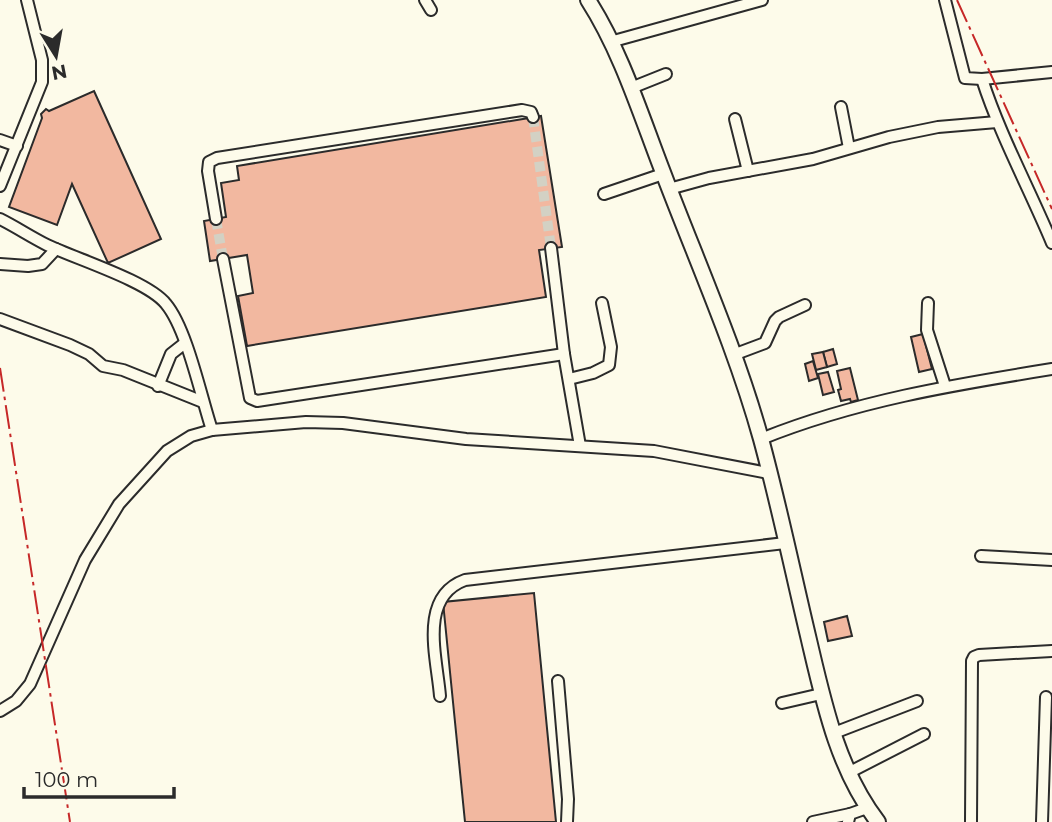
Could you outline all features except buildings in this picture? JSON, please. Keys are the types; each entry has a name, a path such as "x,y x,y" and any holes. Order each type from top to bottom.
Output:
{"main road":[{"path":"588,0 631,88 733,355 761,439 821,694 848,774 878,822"}],"street":[{"path":"0,186 35,104 43,72 27,0"},
{"path":"610,42 762,0"},
{"path":"945,0 965,78 982,79 1052,72"},
{"path":"631,88 666,74"},
{"path":"982,79 997,122 1015,156 1052,243"},
{"path":"841,107 849,148"},
{"path":"216,219 208,171 209,162 217,158 522,110 531,112 533,117"},
{"path":"735,118 748,171"},
{"path":"669,189 709,177 813,159 937,127 997,122"},
{"path":"0,140 18,146"},
{"path":"604,194 663,174"},
{"path":"0,219 56,249 98,266 159,297 174,315 212,430"},
{"path":"551,248 564,354 580,446"},
{"path":"0,264 42,264 56,249"},
{"path":"223,259 250,398 257,401 564,354"},
{"path":"569,379 593,373 609,365 611,347 602,303"},
{"path":"928,303 927,330 945,386"},
{"path":"733,355 765,343 779,317 805,305"},
{"path":"0,319 70,345 89,354 103,366 123,370 203,402"},
{"path":"158,386 171,354 185,343"},
{"path":"761,439 852,407 945,386 1052,369"},
{"path":"0,711 16,701 30,684 85,560 119,504 167,451 191,436 212,430 306,422 344,424 466,439 666,453 768,474"},
{"path":"440,696 434,617 437,602 453,584 465,580 785,543"},
{"path":"981,556 1052,560"},
{"path":"971,822 972,661 979,655 1052,651"},
{"path":"558,681 568,799 567,822"},
{"path":"782,703 821,694"},
{"path":"1042,822 1046,697"},
{"path":"834,733 917,701"},
{"path":"848,774 924,734"},
{"path":"813,822 849,818 867,808"}],"tunnel":[{"path":"533,117 551,248"},
{"path":"216,219 223,259"}],"power":[{"path":"957,0 1052,209"},
{"path":"0,368 70,822"}]}
